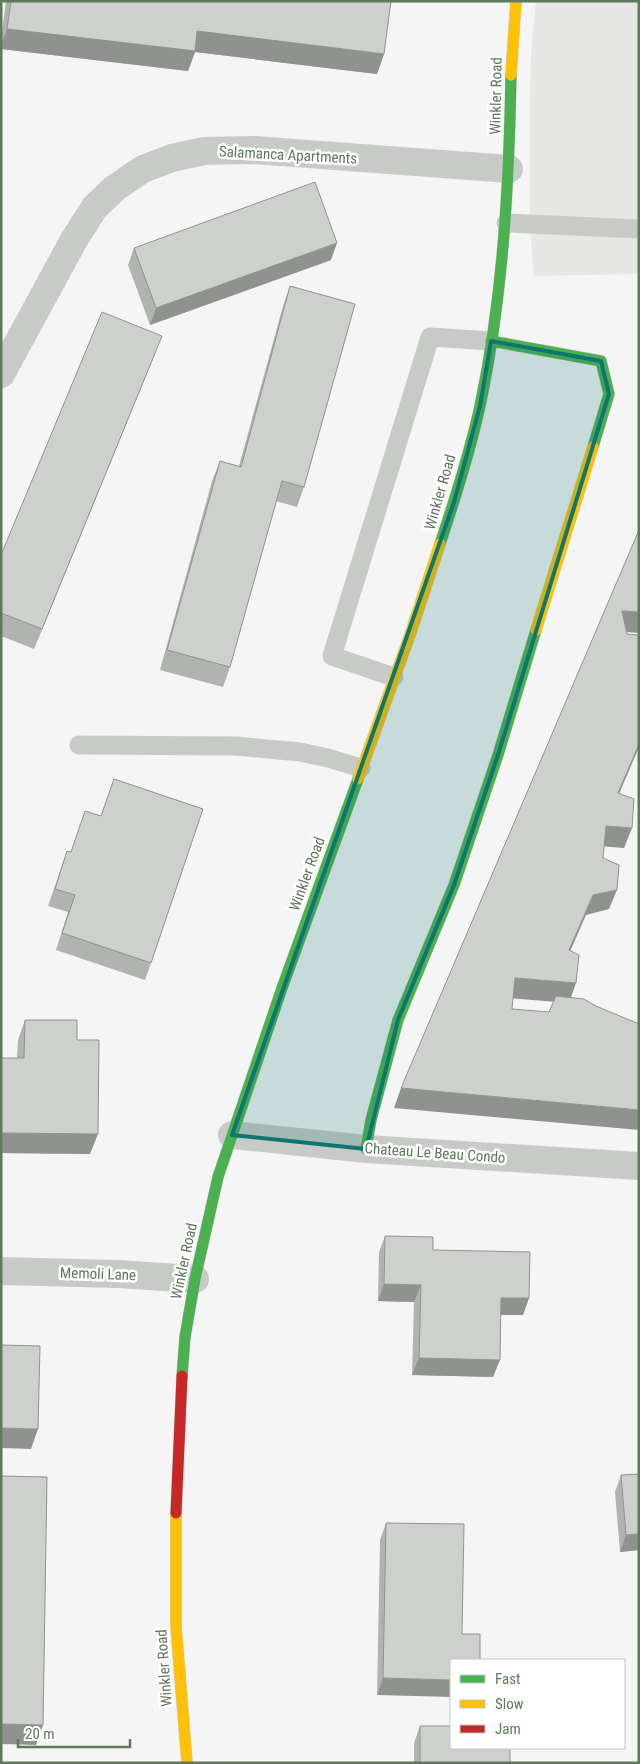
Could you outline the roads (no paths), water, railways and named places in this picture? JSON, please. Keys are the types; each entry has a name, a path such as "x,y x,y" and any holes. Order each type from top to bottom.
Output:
{"street":[{"name":"Winkler Road","path":"187,1763 184,1746 176,1626 175,1526 181,1383 185,1337 195,1279 218,1177 282,988 394,677 454,502 480,406 491,341 506,223 512,52 516,1"},
{"name":"Salamanca Apartments","path":"1,374 75,238 95,207 114,188 143,169 172,158 204,151 254,150 509,169"},
{"path":"366,1149 371,1120 398,1020 454,885 498,755 609,394 601,361 491,341"},
{"name":"Chateau Le Beau Condo","path":"232,1135 366,1149 639,1166"},
{"name":"Memoli Lane","path":"1,1272 117,1274 195,1279"}],"lane":[{"path":"506,223 639,229"},
{"path":"394,677 332,656 430,337 491,341"},
{"path":"79,745 236,746 300,752 361,768"}]}
